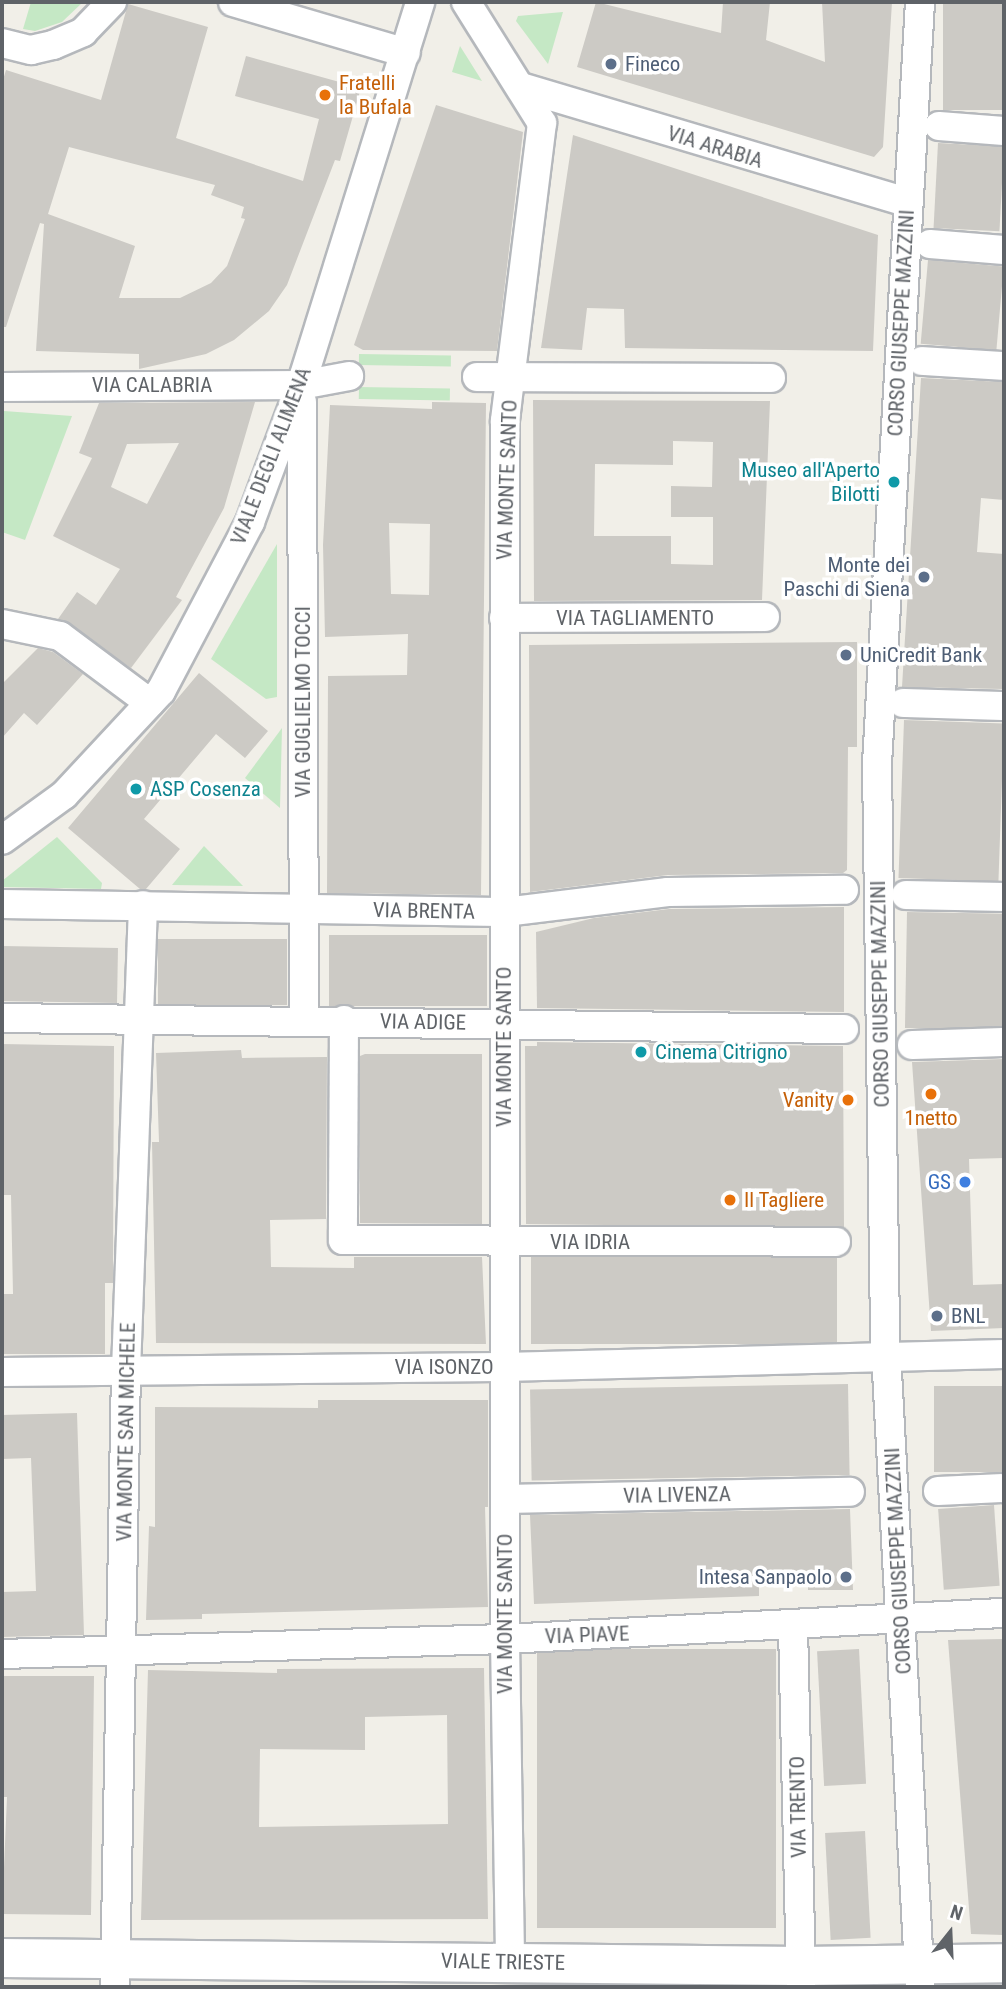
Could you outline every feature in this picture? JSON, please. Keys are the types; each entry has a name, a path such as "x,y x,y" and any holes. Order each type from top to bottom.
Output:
{"street":[{"path":"2,43 31,50 53,46 83,32 111,2"},
{"path":"233,2 406,53"},
{"name":"VIALE DEGLI ALIMENA","path":"2,839 64,795 161,691 250,522 302,385 420,2"},
{"path":"466,2 530,99"},
{"name":"CORSO GIUSEPPE MAZZINI","path":"920,2 877,765 886,1356 920,1975"},
{"name":"VIA ARABIA","path":"530,99 907,202"},
{"name":"VIA MONTE SANTO","path":"510,1975 504,1367 505,421 542,143 530,99"},
{"path":"939,126 1004,131"},
{"path":"930,244 1004,250"},
{"path":"922,361 1004,366"},
{"name":"VIA CALABRIA","path":"2,387 302,385 349,376"},
{"path":"477,377 771,378"},
{"name":"VIA GUGLIELMO TOCCI","path":"302,385 304,1019"},
{"name":"VIA TAGLIAMENTO","path":"504,618 765,617"},
{"path":"2,624 60,636 150,703"},
{"path":"903,703 1004,706"},
{"name":"VIA BRENTA","path":"2,904 505,912 668,892 844,890"},
{"path":"906,894 1004,897"},
{"name":"VIA MONTE SAN MICHELE","path":"116,1973 126,1370 143,905"},
{"name":"VIA ADIGE","path":"2,1018 304,1019 844,1029"},
{"name":"VIA IDRIA","path":"344,1020 343,1240 836,1242"},
{"path":"912,1045 1004,1042"},
{"name":"VIA ISONZO","path":"2,1372 504,1367 1004,1354"},
{"path":"938,1491 1004,1488"},
{"name":"VIA LIVENZA","path":"505,1499 850,1492"},
{"name":"VIA PIAVE","path":"2,1654 505,1639 1004,1613"},
{"name":"VIA TRENTO","path":"793,1626 801,1977"},
{"name":"VIALE TRIESTE","path":"2,1958 116,1973 801,1977 920,1975 1004,1963"}],"green space":[{"path":"31,2 83,2 62,22 35,31 23,29"},
{"path":"563,12 548,64 516,21 518,16"},
{"path":"460,46 482,81 452,72"},
{"path":"359,354 451,356 451,367 359,365"},
{"path":"359,387 450,389 450,401 359,399"},
{"path":"4,411 72,416 25,540 2,532"},
{"path":"277,544 277,697 266,699 211,659"},
{"path":"282,728 280,808 245,778"},
{"path":"57,837 102,883 101,889 2,887 2,881"},
{"path":"204,846 243,886 172,885"}],"building":[{"path":"596,2 721,33 723,2 770,2 766,40 825,62 822,2 892,2 883,147 874,157 577,67"},
{"path":"943,2 1004,2 1004,110 943,110"},
{"path":"128,4 208,27 176,138 303,181 319,119 235,96 246,56 361,88 340,161 335,160 287,285 269,311 234,340 206,354 139,369 139,354 36,351 44,224 40,223 6,327 2,327 2,83 6,70 101,100","holes":["69,147 215,185 211,195 244,207 241,218 245,219 227,266 211,283 180,298 119,298 135,246 48,214"]},
{"path":"436,105 523,132 497,351 363,350 354,345"},
{"path":"573,135 878,235 873,351 625,348 624,309 587,308 582,350 541,348"},
{"path":"938,143 1004,146 999,231 934,228"},
{"path":"928,260 1004,267 996,350 921,344"},
{"path":"921,378 1004,382 1004,500 981,498 977,552 1004,554 1004,689 902,687"},
{"path":"533,400 770,401 762,600 534,601","holes":["673,441 713,442 712,487 671,486 671,517 713,517 713,565 671,564 671,536 594,536 595,464 673,465"]},
{"path":"255,402 224,508 176,597 182,600 131,668 58,619 77,592 96,605 120,569 53,536 92,458 79,453 99,403","holes":["179,443 147,504 111,487 127,444"]},
{"path":"432,402 486,403 481,895 327,893 328,676 407,675 408,634 325,637 323,545 330,405 432,409","holes":["389,523 430,524 429,595 391,594"]},
{"path":"857,642 857,747 848,747 847,870 843,873 668,875 530,892 529,645"},
{"path":"38,648 53,652 83,674 37,725 24,713 2,738 2,684"},
{"name":"ASP Cosenza","path":"199,673 268,731 245,758 216,734 144,819 180,849 146,889 140,889 68,828"},
{"path":"904,720 1004,723 998,881 898,878"},
{"path":"844,907 844,1012 537,1008 536,932 594,918 669,909"},
{"path":"907,912 1004,914 1002,1030 905,1028"},
{"path":"329,935 487,935 487,1006 329,1006"},
{"path":"158,939 287,939 287,1005 158,1005"},
{"path":"2,946 118,948 117,1003 2,1001"},
{"path":"537,1042 843,1046 844,1228 526,1224 525,1046 537,1046"},
{"path":"2,1044 114,1046 113,1283 105,1283 105,1354 2,1354 2,1294 13,1294 11,1195 2,1195"},
{"path":"241,1050 242,1058 327,1057 326,1219 270,1220 271,1267 354,1268 354,1257 482,1257 486,1344 156,1343 152,1142 159,1142 156,1053"},
{"path":"482,1054 482,1224 360,1223 360,1056"},
{"path":"1004,1059 1004,1158 969,1159 973,1285 1004,1284 1004,1328 931,1331 912,1062"},
{"path":"531,1257 837,1257 837,1344 531,1344"},
{"path":"848,1384 850,1475 532,1481 530,1390"},
{"path":"934,1386 1004,1386 1004,1472 934,1472"},
{"path":"318,1400 488,1400 488,1507 485,1507 488,1607 202,1614 202,1619 146,1620 149,1526 155,1527 155,1407 318,1408"},
{"path":"77,1413 84,1635 2,1637 2,1592 36,1591 31,1458 2,1459 2,1415"},
{"path":"994,1505 1000,1586 944,1590 938,1509"},
{"path":"850,1509 853,1590 808,1590 808,1581 759,1583 759,1596 534,1604 530,1515"},
{"path":"1004,1639 1004,1935 971,1934 948,1640"},
{"path":"537,1649 776,1649 776,1928 537,1928"},
{"path":"859,1649 866,1784 824,1786 817,1651"},
{"path":"484,1668 488,1919 141,1920 148,1670 277,1673 277,1669","holes":["447,1715 448,1824 259,1827 260,1749 365,1750 365,1717"]},
{"path":"2,1676 94,1676 91,1915 2,1914 7,1797 2,1797"},
{"path":"865,1831 871,1938 831,1940 825,1833"}],"place":[{"name":"Fineco","path":"611,64"},
{"name":"Fratelli la Bufala","path":"325,95"},
{"name":"Museo all'Aperto Bilotti","path":"894,482"},
{"name":"Monte dei Paschi di Siena","path":"924,577"},
{"name":"UniCredit Bank","path":"846,655"},
{"name":"ASP Cosenza","path":"136,789"},
{"name":"Cinema Citrigno","path":"641,1052"},
{"name":"1netto","path":"931,1094"},
{"name":"Vanity","path":"848,1100"},
{"name":"GS","path":"965,1182"},
{"name":"Il Tagliere","path":"730,1200"},
{"name":"BNL","path":"937,1316"},
{"name":"Intesa Sanpaolo","path":"846,1577"}]}
